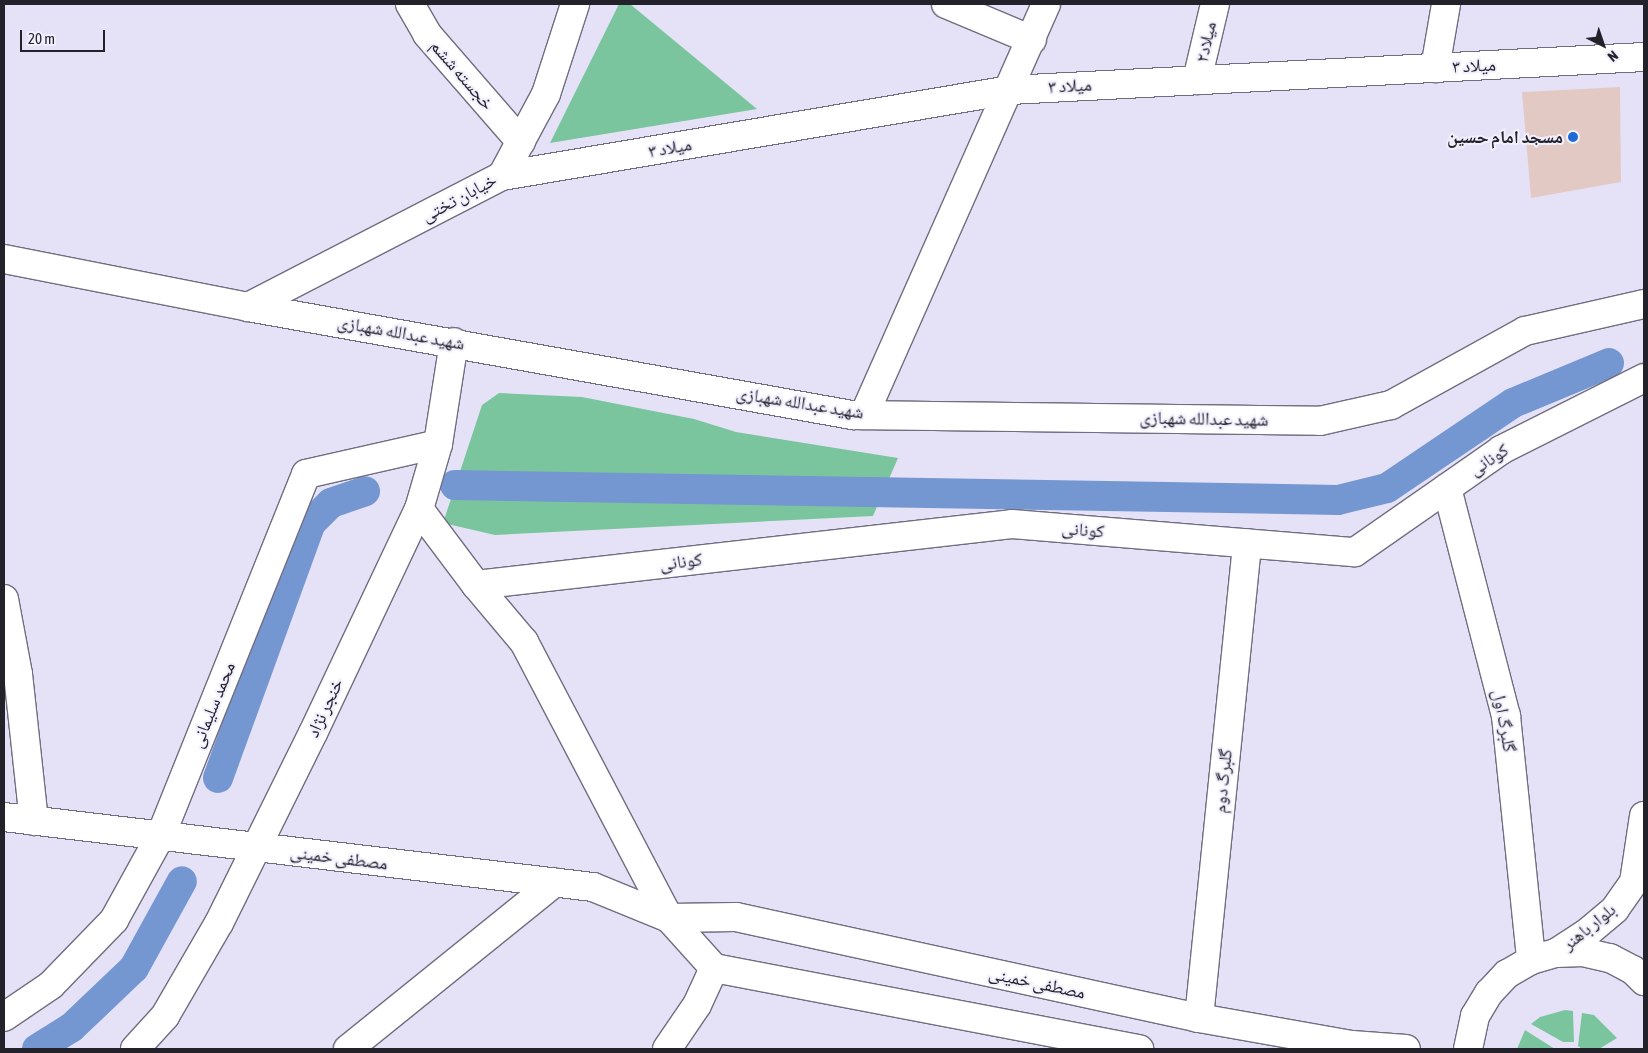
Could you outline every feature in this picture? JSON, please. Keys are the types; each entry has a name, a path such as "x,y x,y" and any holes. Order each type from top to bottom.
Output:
{"street":[{"name":"خجسته ششم","path":"410,4 427,34 520,142"},
{"name":"خیابان تختی","path":"248,307 502,176 546,94 575,4"},
{"path":"946,4 1032,40"},
{"path":"864,415 1010,90 1046,4"},
{"name":"میلاد۲","path":"1197,80 1215,4"},
{"path":"1435,68 1446,4"},
{"name":"میلاد ۳","path":"502,176 1010,90 1644,57"},
{"name":"شهید عبدالله شهبازی","path":"4,259 248,307 454,342 852,415 1320,421 1391,405 1525,331 1644,304"},
{"name":"خنجر نژاد","path":"136,1049 165,1016 219,923 257,848 419,509 438,444 454,342"},
{"name":"کونانی","path":"476,585 1012,524 1355,552 1501,450 1644,378"},
{"name":"محمد سلیمانی","path":"4,1017 51,985 114,920 161,835 306,474 438,444"},
{"name":"گلبرگ اول","path":"1447,488 1506,716 1531,960"},
{"path":"419,509 476,585 524,642 669,918"},
{"name":"گلبرگ دوم","path":"1199,1018 1247,543"},
{"path":"4,599 18,674 34,821"},
{"name":"بلوار باهنر","path":"1556,953 1588,932 1615,909 1634,882 1644,816"},
{"name":"مصطفی خمینی","path":"4,817 593,887 669,918 736,917 1199,1018 1352,1045 1406,1049"},
{"path":"348,1049 554,883"},
{"name":"مصطفی خمینی","path":"669,918 714,968"},
{"path":"1468,1049 1475,1016 1489,993 1507,974 1531,960 1556,953 1583,952 1610,958 1633,970 1644,981"},
{"path":"668,1049 697,1005 714,968 1139,1049"}],"green space":[{"path":"619,4 630,4 757,109 550,143"},
{"path":"499,393 582,397 694,419 736,432 898,458 873,516 495,535 443,523 482,405"},
{"path":"1565,1010 1573,1011 1574,1042 1563,1042 1531,1024 1540,1017"},
{"path":"1582,1013 1594,1015 1617,1038 1599,1049 1582,1049 1578,1046"},
{"path":"1525,1030 1555,1049 1517,1049"}],"building":[{"name":"مسجد امام حسین","path":"1620,87 1621,182 1531,198 1522,92"}],"waterway":[{"path":"455,485 1338,500 1387,488 1513,403 1609,363"},
{"path":"218,778 311,523 331,503 365,491"},
{"path":"37,1049 71,1028 134,968 182,881"}],"place":[{"name":"مسجد امام حسین","path":"1573,137"}]}
